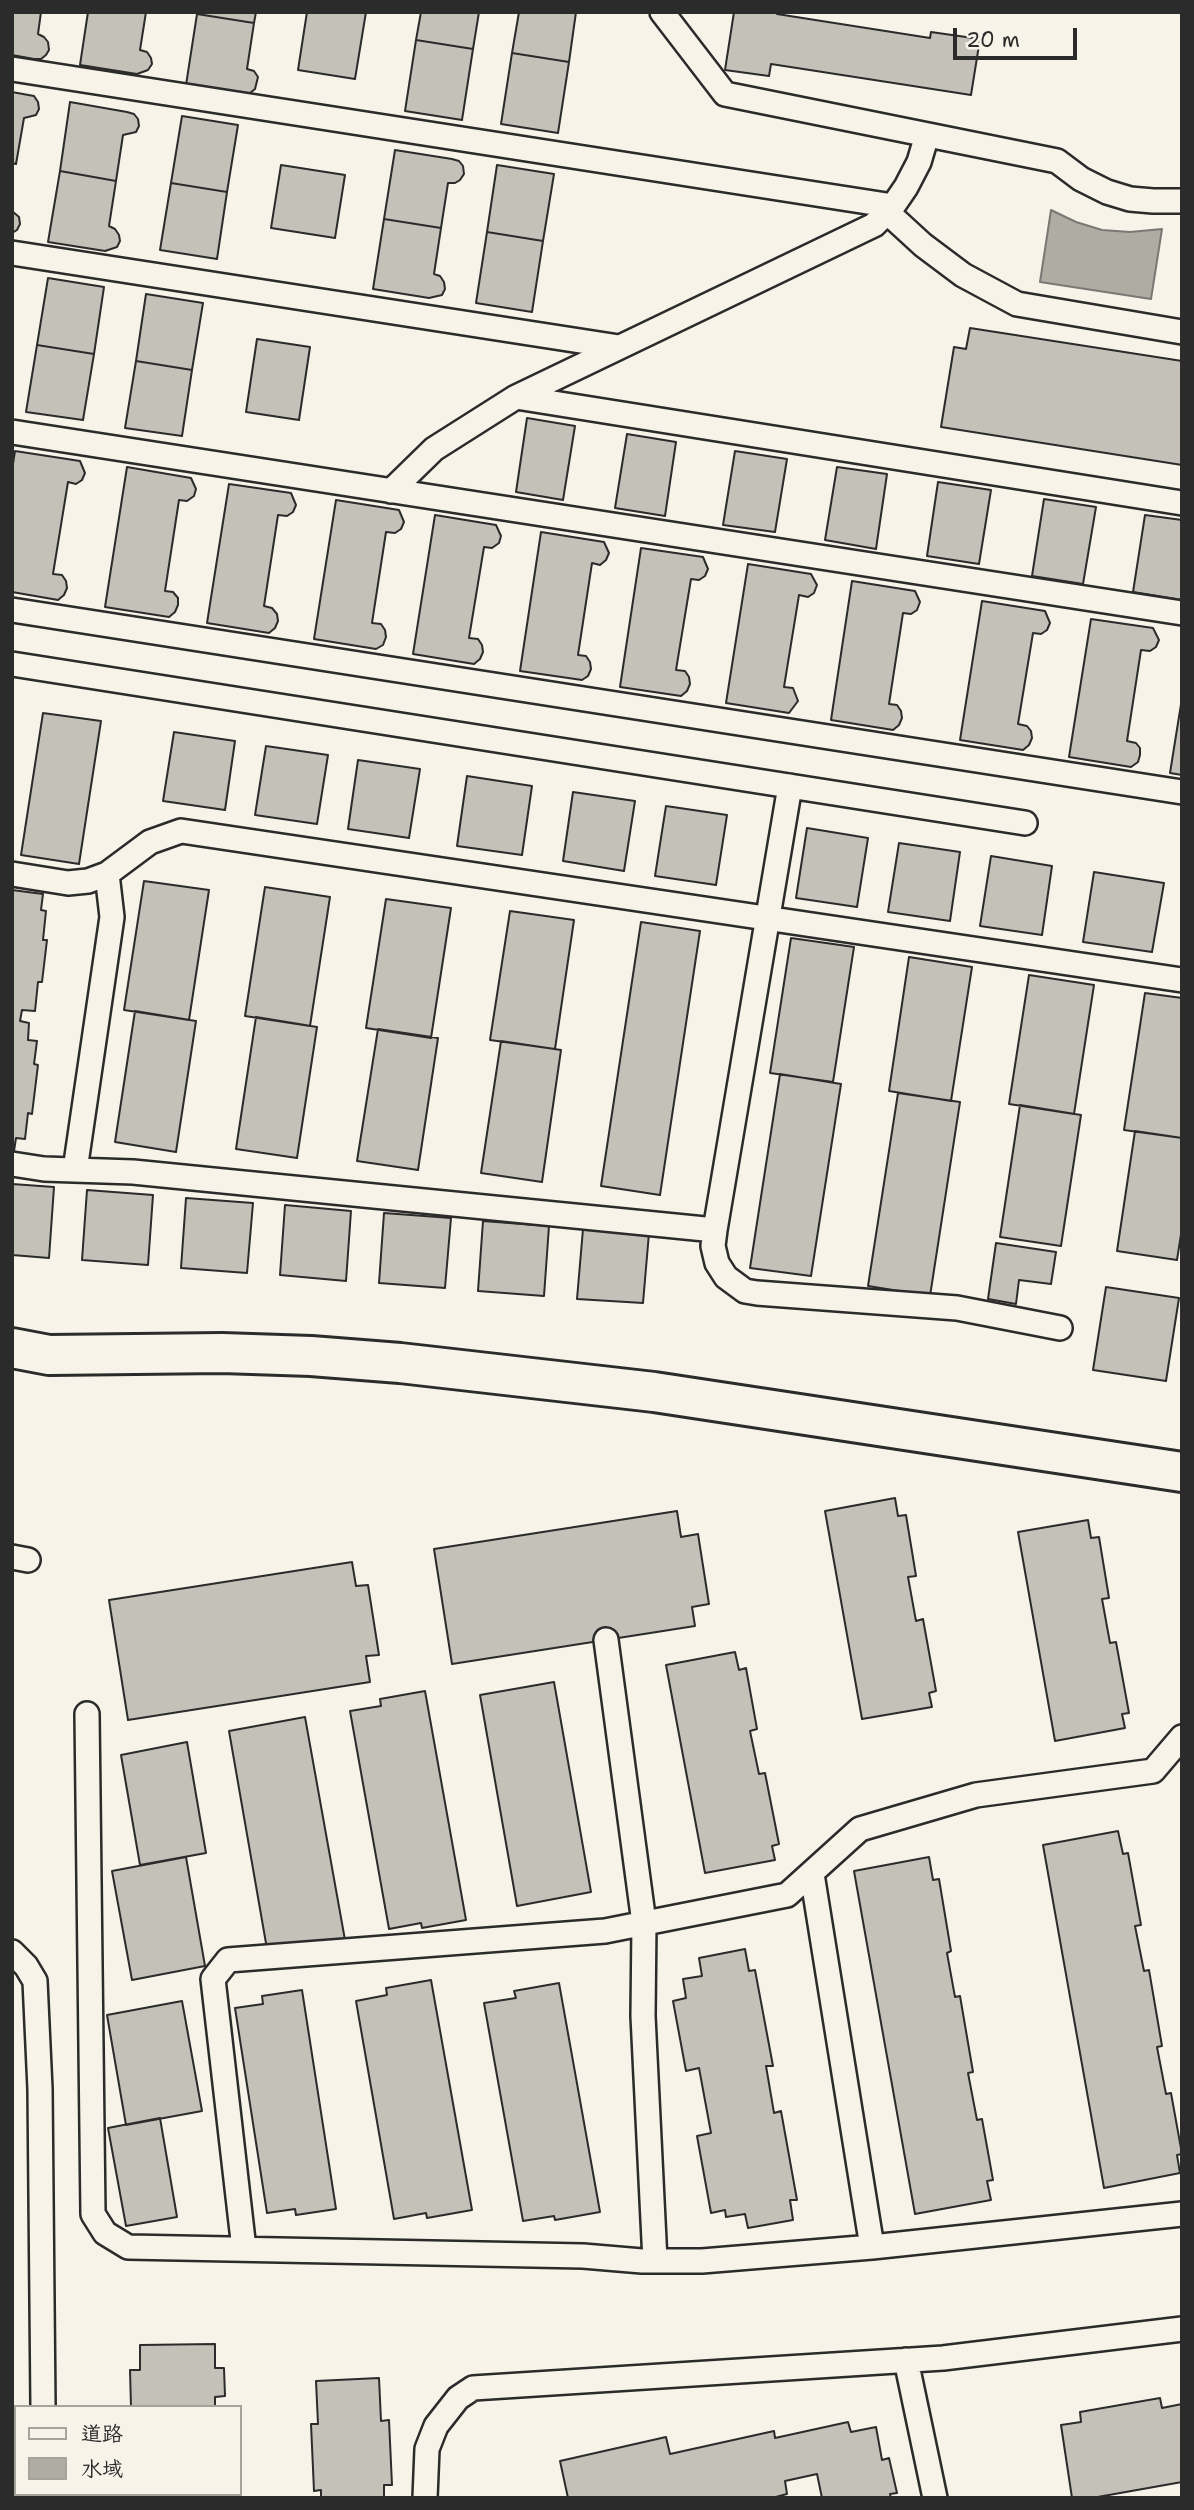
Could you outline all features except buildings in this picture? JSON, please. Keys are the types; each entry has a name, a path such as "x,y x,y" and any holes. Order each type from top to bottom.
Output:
{"street":[{"path":"12,1348 49,1355 222,1353 400,1363 654,1392 1182,1472"}],"lane":[{"path":"662,12 725,94 1057,160 1081,179 1107,192 1130,199 1182,201"},
{"path":"12,69 890,209 923,245 963,275 1017,304 1182,332"},
{"path":"391,491 434,449 516,397 874,225 890,209 919,162 927,135"},
{"path":"12,253 619,347"},
{"path":"516,397 1182,503"},
{"path":"12,432 1182,613"},
{"path":"12,610 1182,792"},
{"path":"12,664 1026,823"},
{"path":"789,786 715,1230 713,1246 717,1263 726,1277 745,1291 957,1308 1060,1328"},
{"path":"12,874 68,883 88,881 107,874 149,842 181,831 1182,980"},
{"path":"75,1170 112,917 107,874"},
{"path":"12,1164 44,1169 133,1172 715,1230"},
{"path":"606,1640 644,1923 643,2016 654,2261"},
{"path":"87,1714 93,2214 105,2233 128,2248 583,2256 702,2261 872,2247 1182,2214"},
{"path":"244,2249 213,1979 228,1960 605,1930 787,1895 860,1829 976,1795 1153,1771 1182,1737"},
{"path":"812,1874 872,2247"},
{"path":"12,1952 26,1966 35,1981 40,2089 43,2405"},
{"path":"425,2498 427,2449 436,2426 458,2398 474,2388 943,2358 1182,2329"},
{"path":"906,2360 935,2498"}],"water":[{"path":"1051,210 1102,230 1130,232 1162,229 1151,299 1040,282"}]}
